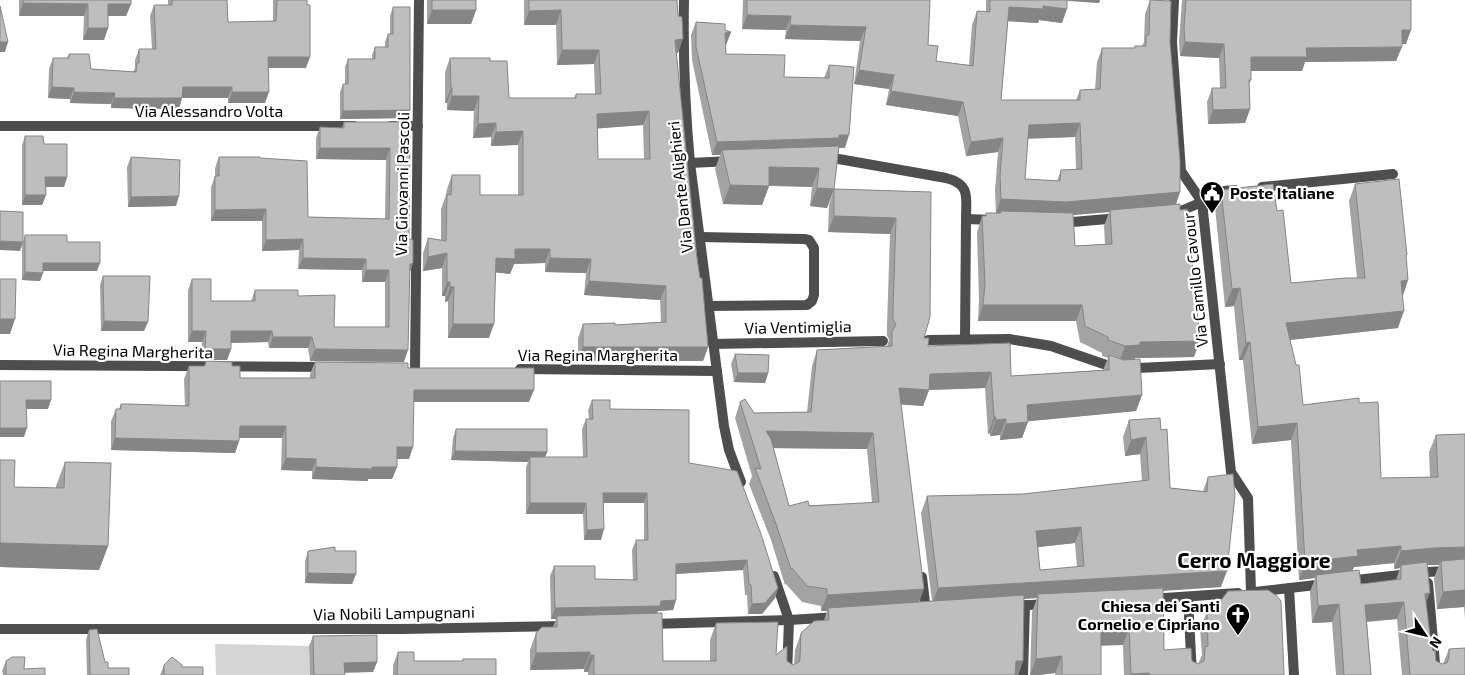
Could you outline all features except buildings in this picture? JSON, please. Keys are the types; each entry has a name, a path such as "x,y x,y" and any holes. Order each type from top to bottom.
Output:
{"street":[{"name":"Via Giovanni Pascoli","path":"415,368 418,0"},
{"name":"Via Dante Alighieri","path":"684,0 684,52 690,163 716,371 729,450 746,496"},
{"name":"Via Camillo Cavour","path":"1174,0 1172,42 1181,171 1202,202 1231,472 1248,498 1251,592"},
{"name":"Via Alessandro Volta","path":"0,126 418,126"},
{"path":"828,158 946,178 960,182 964,187 966,193 965,340"},
{"path":"690,163 746,161"},
{"path":"1169,214 1179,213 1202,202 1213,192 1392,174"},
{"path":"1052,222 1130,217"},
{"path":"966,219 1004,221"},
{"path":"700,238 804,239 810,240 814,248 814,295 812,301 807,304 708,306"},
{"path":"928,340 1008,339 1051,346 1118,369 1220,364"},
{"name":"Via Ventimiglia","path":"713,344 883,341"},
{"name":"Via Regina Margherita","path":"0,365 336,368"},
{"name":"Via Regina Margherita","path":"512,369 716,371"},
{"path":"920,563 926,611"},
{"path":"772,568 789,620 787,675"},
{"path":"1140,599 1251,592 1427,572 1465,570"},
{"path":"1427,572 1436,675"},
{"path":"1290,588 1294,675"},
{"path":"1188,597 1192,675"},
{"path":"995,607 1063,603"},
{"path":"1023,675 1025,605"},
{"path":"640,624 789,620 848,616"},
{"name":"Via Nobili Lampugnani","path":"0,629 402,629 580,625"}],"shaded area":[{"path":"215,644 309,646 310,675 216,675"}],"place":[{"name":"Poste Italiane","path":"1212,214"},
{"name":"Chiesa dei Santi Cornelio e Cipriano","path":"1238,636"}],"district":[{"name":"Cerro Maggiore","path":"1254,561"}]}
